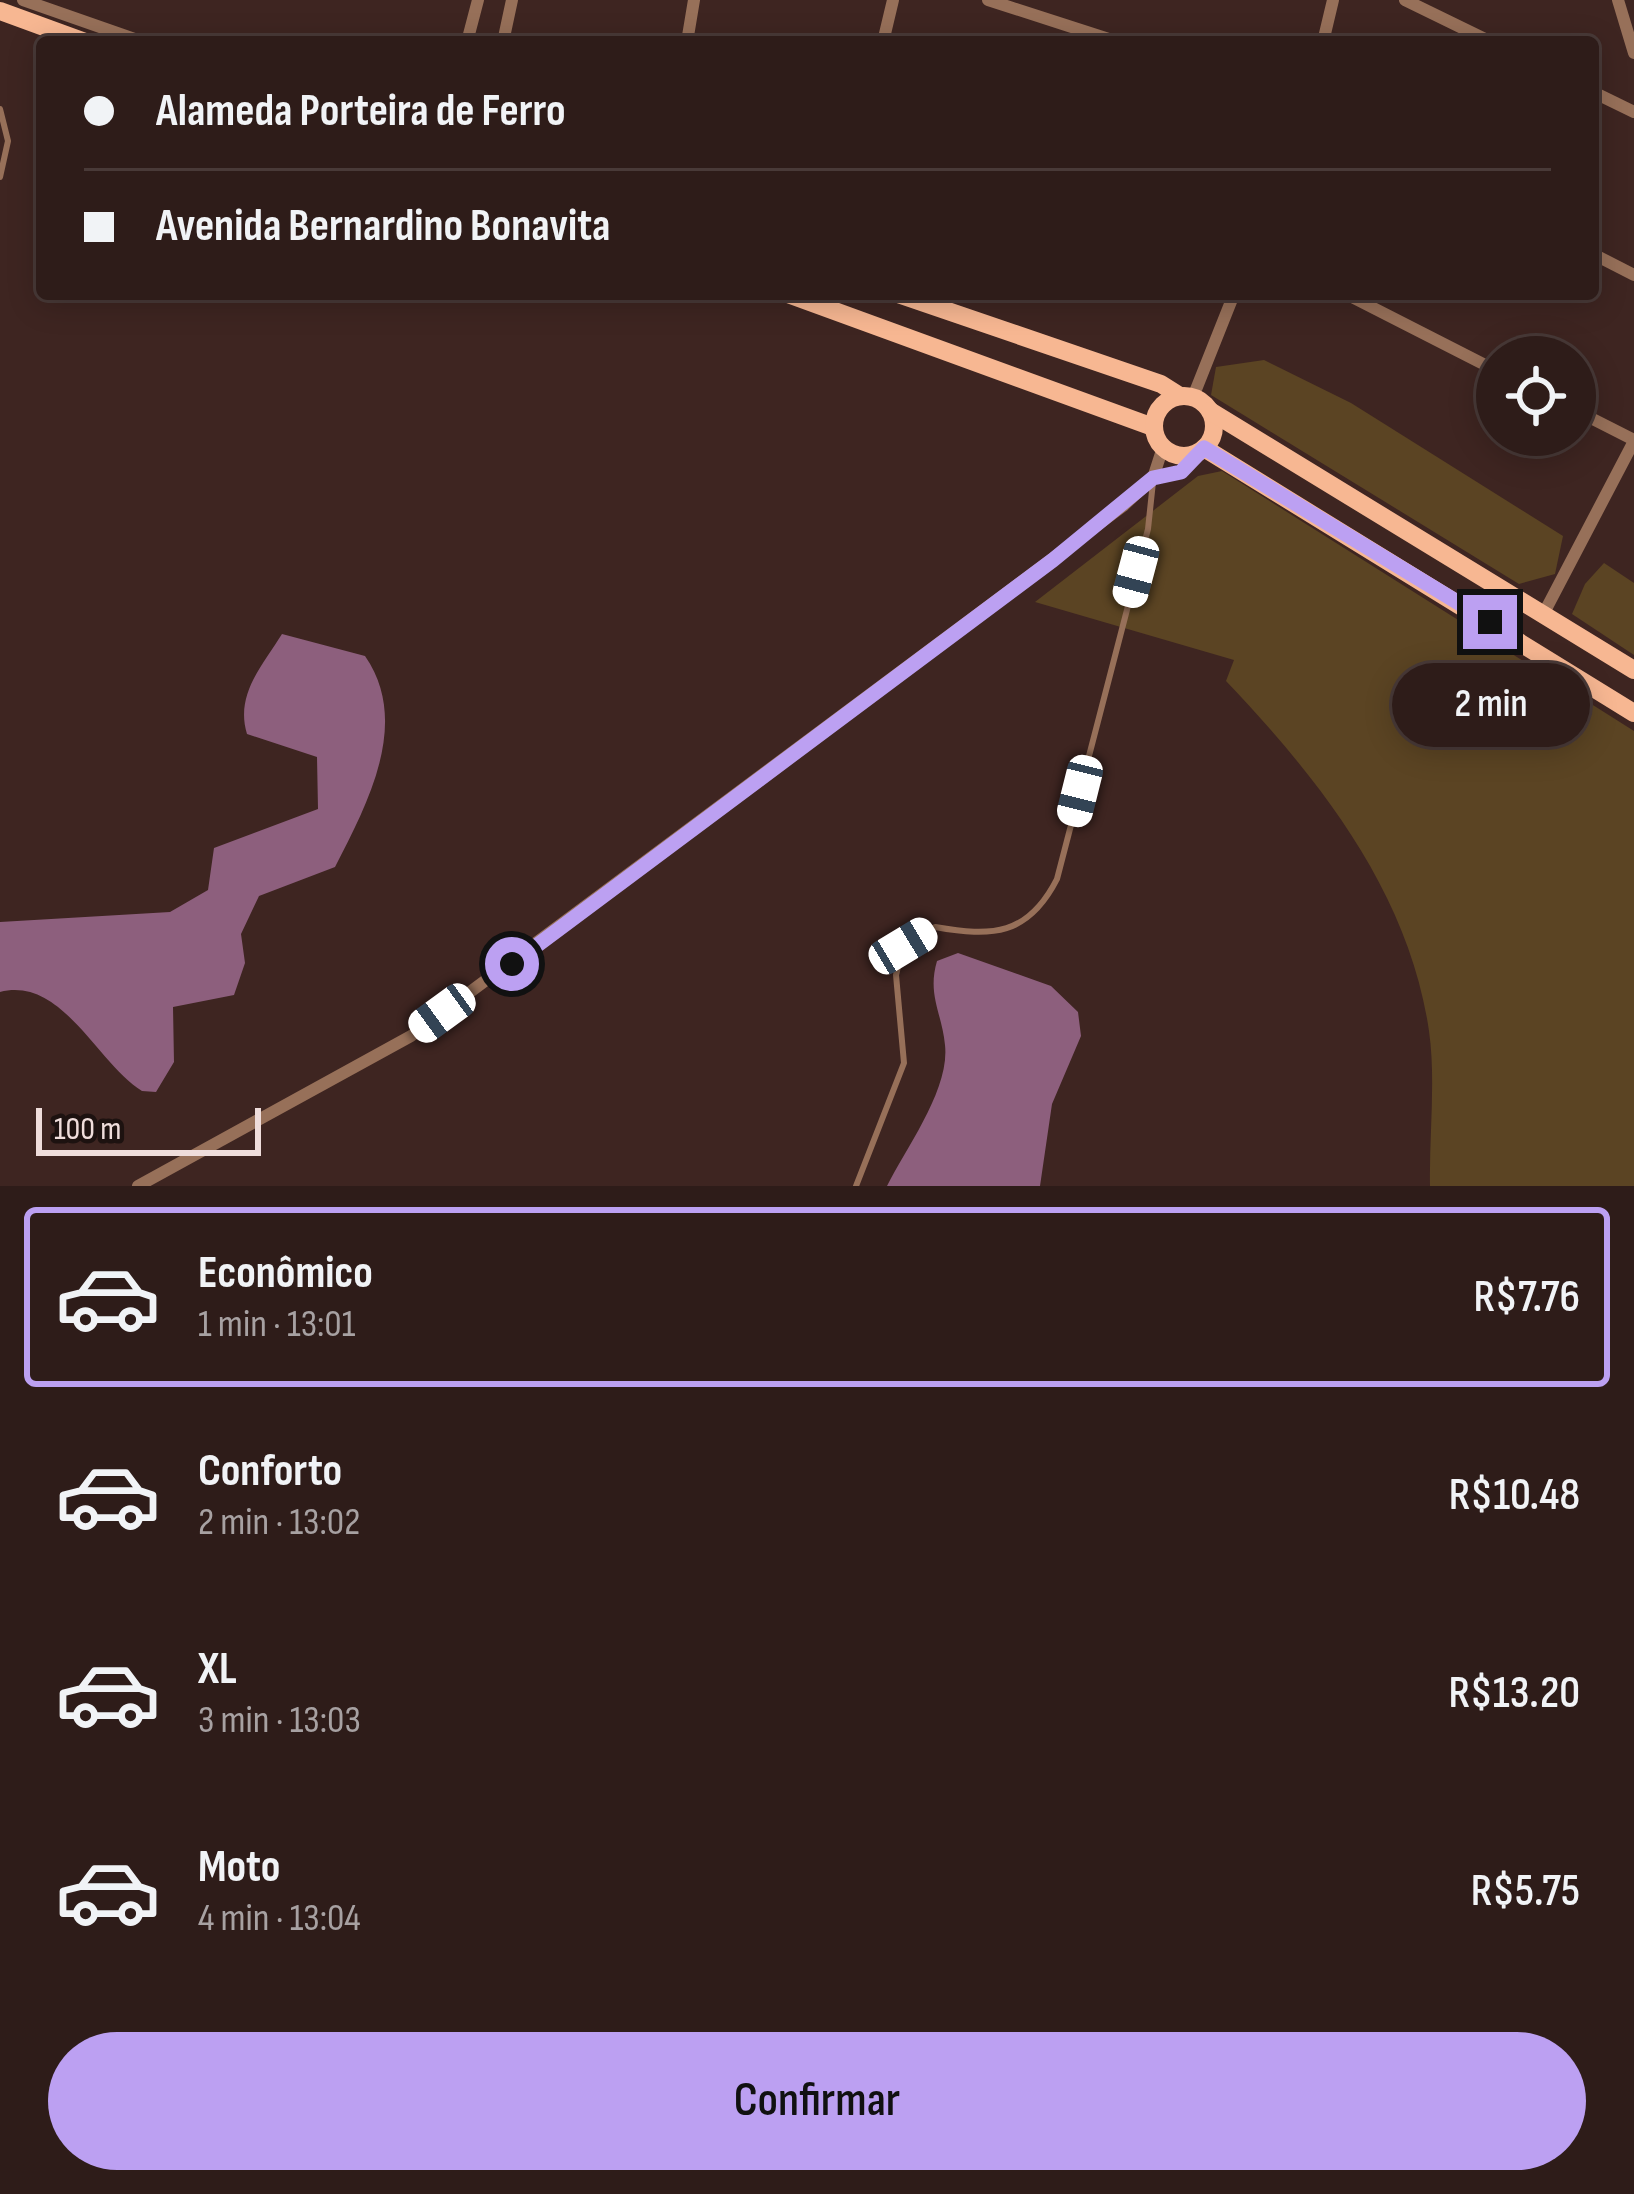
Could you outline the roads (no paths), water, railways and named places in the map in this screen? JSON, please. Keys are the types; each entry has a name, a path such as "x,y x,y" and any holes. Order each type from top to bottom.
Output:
{"main road":[{"path":"0,10 69,36"},
{"path":"804,300 1154,427"},
{"path":"915,300 1187,396 1545,611 1634,670"},
{"path":"1002,375 1017,336"},
{"path":"1187,396 1160,406 1154,427 1163,448 1184,456 1202,450 1214,430 1210,411"},
{"path":"1202,450 1634,712"}],"street":[{"path":"23,0 126,36"},
{"path":"469,36 478,0"},
{"path":"504,36 512,0"},
{"path":"688,36 694,0"},
{"path":"884,36 892,0"},
{"path":"988,0 1099,36"},
{"path":"1324,36 1333,0"},
{"path":"1405,0 1479,36"},
{"path":"1618,0 1634,53"},
{"path":"1599,95 1634,112"},
{"path":"1599,257 1634,275"},
{"path":"1187,396 1231,300"},
{"path":"1358,300 1476,359"},
{"path":"1545,611 1634,440 1596,421"},
{"path":"1153,478 1163,448"},
{"path":"138,1186 410,1036 872,696 1153,478 1181,472 1202,450"}],"lane":[{"path":"0,109 8,142 0,177"},
{"path":"856,1186 904,1063 896,975 903,946 935,926 982,935 1009,928 1033,914 1057,879 1148,529 1153,478"}]}
